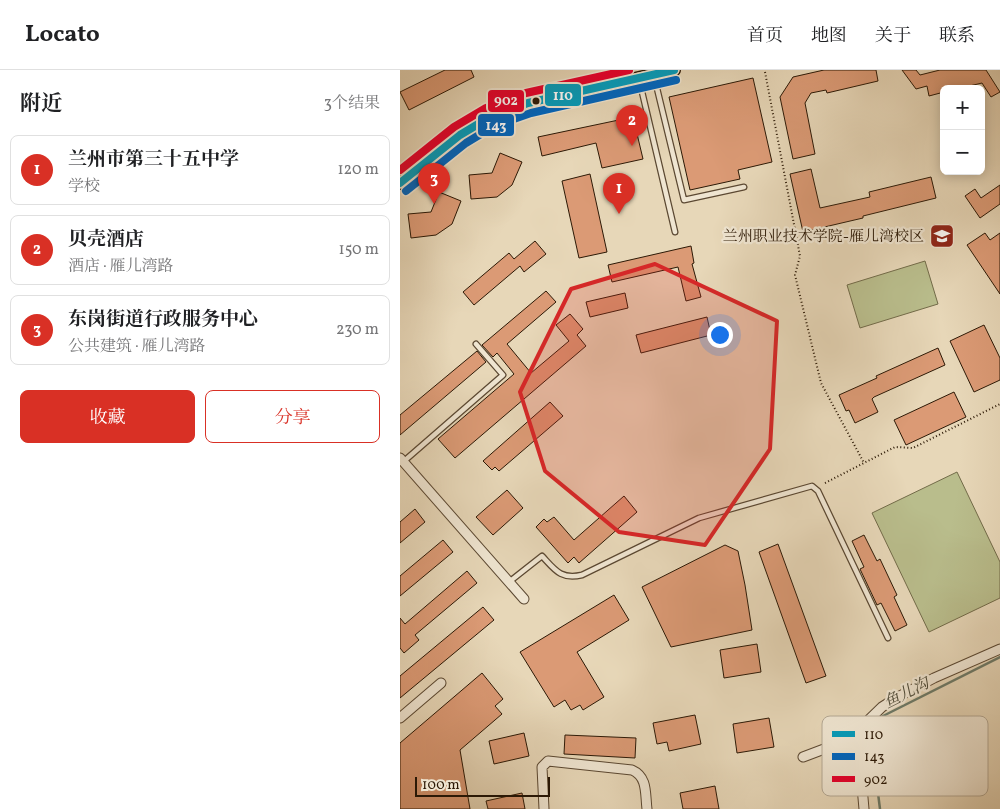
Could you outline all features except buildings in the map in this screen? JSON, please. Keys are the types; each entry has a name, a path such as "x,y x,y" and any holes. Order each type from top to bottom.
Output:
{"main road":[{"path":"400,183 460,135 490,117 528,103 674,70"}],"street":[{"path":"402,460 524,599"},
{"path":"873,716 896,698 934,678 1000,649"},
{"path":"400,718 441,683"},
{"path":"803,756 822,749"},
{"path":"544,809 542,767 548,761 637,772 644,782 647,809"},
{"path":"863,796 864,809"}],"lane":[{"path":"654,75 684,200 744,187"},
{"path":"638,78 676,232"},
{"path":"402,460 503,374 476,344"},
{"path":"509,582 542,556 558,573 574,577 582,575 699,518 812,486 818,490 888,638"}],"path":[{"path":"764,72 800,256 795,276 821,383 864,463"},
{"path":"824,484 896,447 913,448 1000,404"}],"highlighted area":[{"path":"655,264 777,321 770,449 705,545 619,532 545,471 520,392 571,289"}],"green space":[{"path":"925,261 938,304 860,328 847,285"},
{"path":"957,472 1000,562 1000,598 929,632 872,513"}],"waterway":[{"name":"鱼儿沟","path":"883,716 1000,657"},
{"name":"鱼儿沟","path":"878,796 880,809"}],"transit line":[{"name":"902","path":"400,170 454,127 486,108 526,93 629,70"},
{"name":"110","path":"400,183 460,135 490,117 528,103 674,70"},
{"name":"143","path":"406,191 466,143 494,126 531,113 676,80"}],"place":[{"name":"贝壳酒店","path":"632,146"},
{"name":"东岗街道行政服务中心","path":"434,204"},
{"name":"兰州市第三十五中学","path":"619,214"},
{"name":"兰州职业技术学院-雁儿湾校区","path":"942,236"}]}
